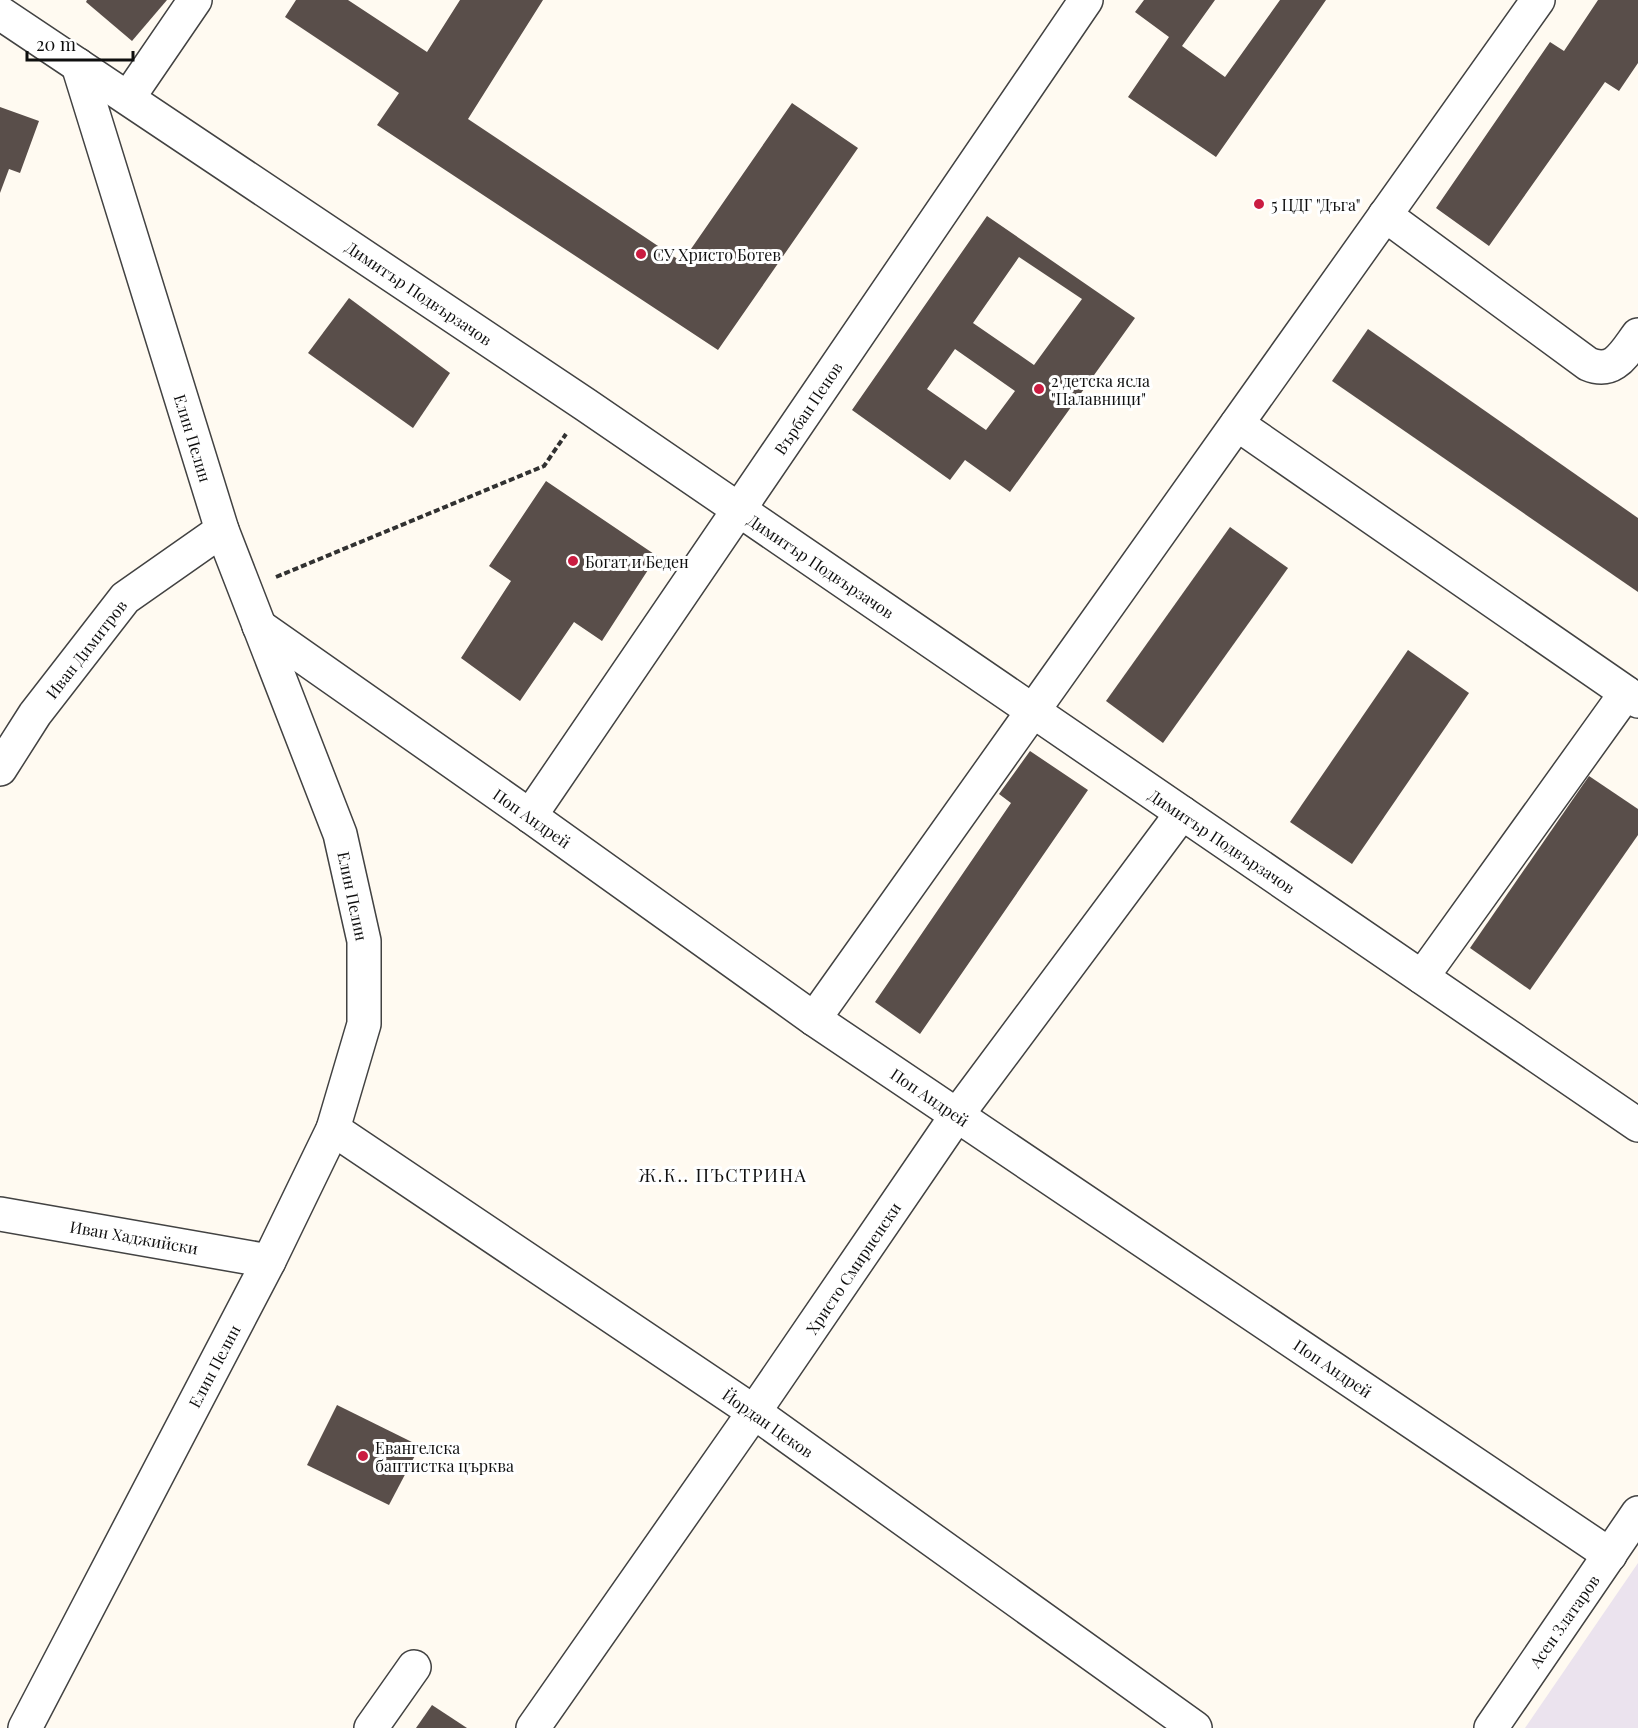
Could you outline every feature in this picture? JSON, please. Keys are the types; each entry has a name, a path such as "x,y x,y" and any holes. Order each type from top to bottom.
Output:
{"street":[{"path":"128,98 195,0"},
{"name":"Върбан Пенов","path":"530,816 1086,0"},
{"path":"814,1019 1538,0"},
{"name":"Димитър Подвързачов","path":"0,14 586,405 1638,1125"},
{"name":"Елин Пелин","path":"25,1728 269,1261 333,1129 364,1024 364,941 340,834 222,530 78,65"},
{"path":"1385,215 1588,364 1599,368 1610,366 1621,358 1638,335"},
{"path":"1237,424 1632,697 1422,977"},
{"name":"Иван Димитров","path":"0,769 35,714 125,598 222,530"},
{"name":"Поп Андрей","path":"259,626 814,1019 1610,1555"},
{"name":"Христо Смирненски","path":"532,1728 754,1412 957,1115 1182,813"},
{"name":"Йордан Цеков","path":"333,1129 754,1412 1195,1728"},
{"name":"Иван Хаджийски","path":"0,1214 269,1261"},
{"name":"Асен Златаров","path":"1491,1728 1638,1513"},
{"path":"370,1728 414,1667"}],"path":[{"path":"245,590 544,466 586,405"}],"shaded area":[{"path":"1638,1563 1638,1728 1525,1728"}],"building":[{"path":"87,0 167,0 132,41 86,2"},
{"path":"296,0 348,0 427,52 460,0 543,0 468,119 682,262 792,103 858,148 718,350 377,125 399,93 285,17"},
{"path":"1144,0 1215,0 1182,46 1225,77 1280,0 1326,0 1216,157 1128,97 1169,37 1135,12"},
{"path":"1598,0 1638,0 1638,63 1619,91 1605,82 1489,246 1436,208 1550,42 1564,51"},
{"path":"0,107 39,121 20,173 9,169 0,193"},
{"path":"987,216 1135,318 1010,492 965,460 950,480 852,410","holes":["1019,257 1082,299 1034,365 973,323","955,349 1015,391 986,430 927,389"]},
{"path":"349,298 450,373 413,428 308,353"},
{"path":"1368,329 1638,518 1638,592 1332,381"},
{"name":"Богат и Беден","path":"546,481 657,556 602,641 574,622 520,701 461,658 511,581 489,566"},
{"path":"1230,527 1288,568 1163,743 1106,701"},
{"path":"1408,650 1469,693 1352,864 1290,822"},
{"path":"1030,751 1088,790 920,1034 875,1002 1011,803 999,794"},
{"path":"1589,776 1638,809 1638,835 1530,990 1470,948"},
{"name":"Евангелска баптистка църква","path":"337,1405 420,1446 389,1505 307,1465"},
{"path":"432,1705 467,1728 416,1728"}],"place":[{"name":"5 ЦДГ \"Дъга\"","path":"1259,204"},
{"name":"СУ Христо Ботев","path":"641,254"},
{"name":"2 детска ясла \"Палавници\"","path":"1039,389"},
{"name":"Богат и Беден","path":"573,561"},
{"name":"Евангелска баптистка църква","path":"363,1456"}],"district":[{"name":"Ж.К.. ПЪСТРИНА","path":"723,1175"}]}
